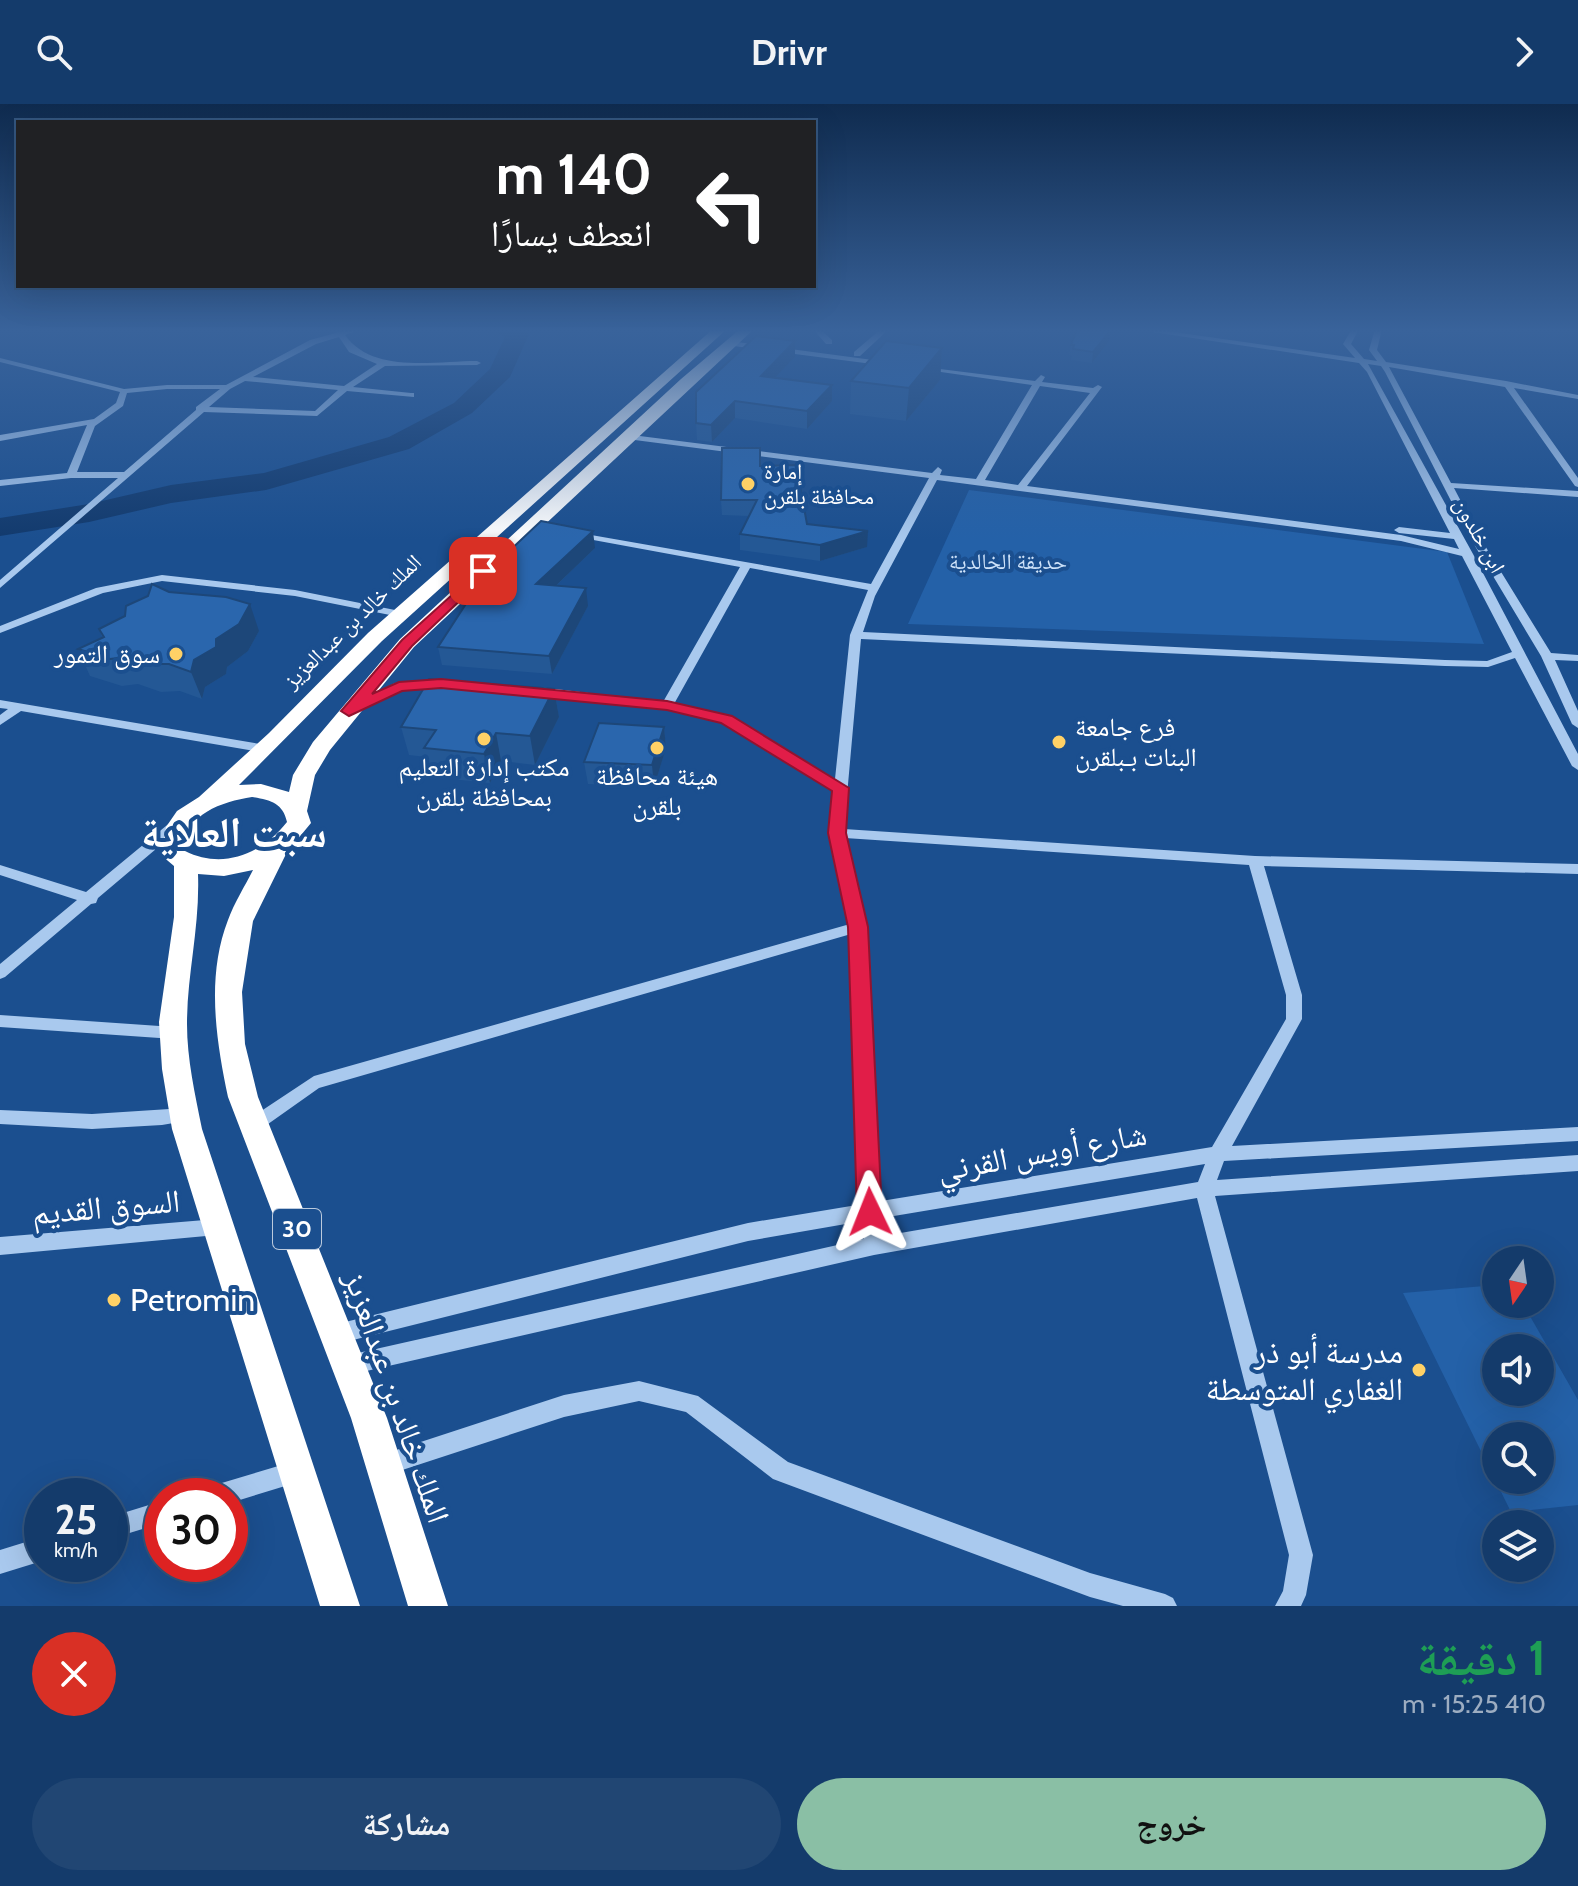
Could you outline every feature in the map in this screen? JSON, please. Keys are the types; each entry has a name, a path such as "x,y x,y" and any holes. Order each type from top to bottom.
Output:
{"highway":[{"name":"الملك خالد بن عبدالعزيز","path":"186,864 173,855 170,841 176,826 266,749 400,614 645,399"},
{"name":"الملك خالد بن عبدالعزيز","path":"428,1606 349,1365 243,1097 231,1044 228,992 240,921 275,851 299,823 297,809 304,775 349,711 407,643 536,529 661,399"},
{"path":"198,807 229,793 252,790 273,793 287,799 297,809"},
{"path":"275,851 252,862 228,868 186,864 187,917 174,1033 185,1115 217,1227 299,1470 340,1606"}],"street":[{"path":"71,475 80,446 97,421 120,404 122,399"},
{"path":"0,585 212,399"},
{"path":"199,409 317,414 333,399"},
{"path":"980,480 1028,399"},
{"path":"1022,486 1089,399"},
{"name":"ابن خلدون","path":"1383,399 1468,554 1578,766"},
{"name":"ابن خلدون","path":"1402,399 1474,536 1547,656 1576,719"},
{"path":"1518,399 1576,478"},
{"path":"0,438 97,421"},
{"path":"631,433 1401,538 1468,554"},
{"path":"874,1246 858,927 837,833 856,635 874,588 936,474"},
{"path":"0,483 71,475 127,475"},
{"path":"1447,485 1578,494"},
{"path":"1022,486 1458,537"},
{"path":"558,531 874,588"},
{"path":"667,706 746,566"},
{"path":"0,630 100,590 162,578 295,593 400,614"},
{"path":"856,635 1445,663 1488,664 1519,653"},
{"path":"1547,656 1578,658"},
{"path":"349,711 399,686 455,684"},
{"path":"527,690 667,706 726,720 841,788"},
{"path":"0,704 266,749"},
{"path":"0,721 19,707"},
{"path":"0,973 198,807"},
{"path":"837,833 1255,861 1578,869"},
{"path":"1255,861 1294,995 1294,1019 1218,1154 1204,1189 1301,1555 1294,1595 1287,1606"},
{"path":"0,870 91,899"},
{"path":"255,1124 314,1083 858,927"},
{"path":"0,1021 174,1033"},
{"path":"0,1117 37,1121 134,1121 185,1115"},
{"name":"شارع أويس القرني","path":"337,1334 748,1232 1218,1154 1578,1134"},
{"path":"349,1365 874,1246 1204,1189 1578,1163"},
{"name":"السوق القديم","path":"0,1246 217,1227"},
{"path":"384,1465 564,1406 639,1391 691,1403 781,1471 1090,1585 1165,1606"},
{"path":"248,1486 299,1470"},
{"path":"0,1562 24,1555"}],"green space":[{"name":"حديقة الخالدية","path":"969,490 1447,552 1484,644 908,624"},
{"path":"1482,1286 1482,1318 1531,1318 1540,1334 1482,1334 1482,1406 1554,1406 1554,1358 1578,1400 1578,1505 1510,1510 1502,1494 1554,1494 1554,1422 1482,1422 1482,1453 1403,1293"}],"building":[{"path":"696,399 818,399 807,411 735,401 711,425 696,423"},
{"path":"722,448 760,448 760,466 796,465 807,524 868,531 820,545 740,534 757,500 721,500"},
{"path":"541,521 593,531 536,584 586,588 549,656 438,647 486,573"},
{"path":"152,584 169,592 226,597 250,604 239,624 216,639 216,647 194,660 191,672 169,664 150,664 126,657 110,659 78,649 104,637 99,629 125,616 126,606 148,596"},
{"path":"429,679 554,689 530,736 496,733 484,754 424,748 436,730 401,727"},
{"path":"599,723 664,727 652,765 584,762"}],"waterway":[{"path":"0,527 89,513 171,494 266,481 399,443 463,408 472,399"}],"place":[{"name":"إمارة محافظة بلقرن","path":"748,484"},
{"name":"سوق التمور","path":"176,654"},
{"name":"مكتب إدارة التعليم بمحافظة بلقرن","path":"484,739"},
{"name":"فرع جامعة البنات بـبلقرن","path":"1059,742"},
{"name":"هيئة محافظة بلقرن","path":"657,748"},
{"name":"Petromin","path":"114,1300"},
{"name":"مدرسة أبو ذر الغفاري المتوسطة","path":"1419,1370"}],"district":[{"name":"سبت العلاية","path":"234,832"}],"route":[{"path":"483,571 407,643 349,711 399,686 441,683 511,688 699,711 726,720 841,788 837,833 858,927 870,1212"}]}
